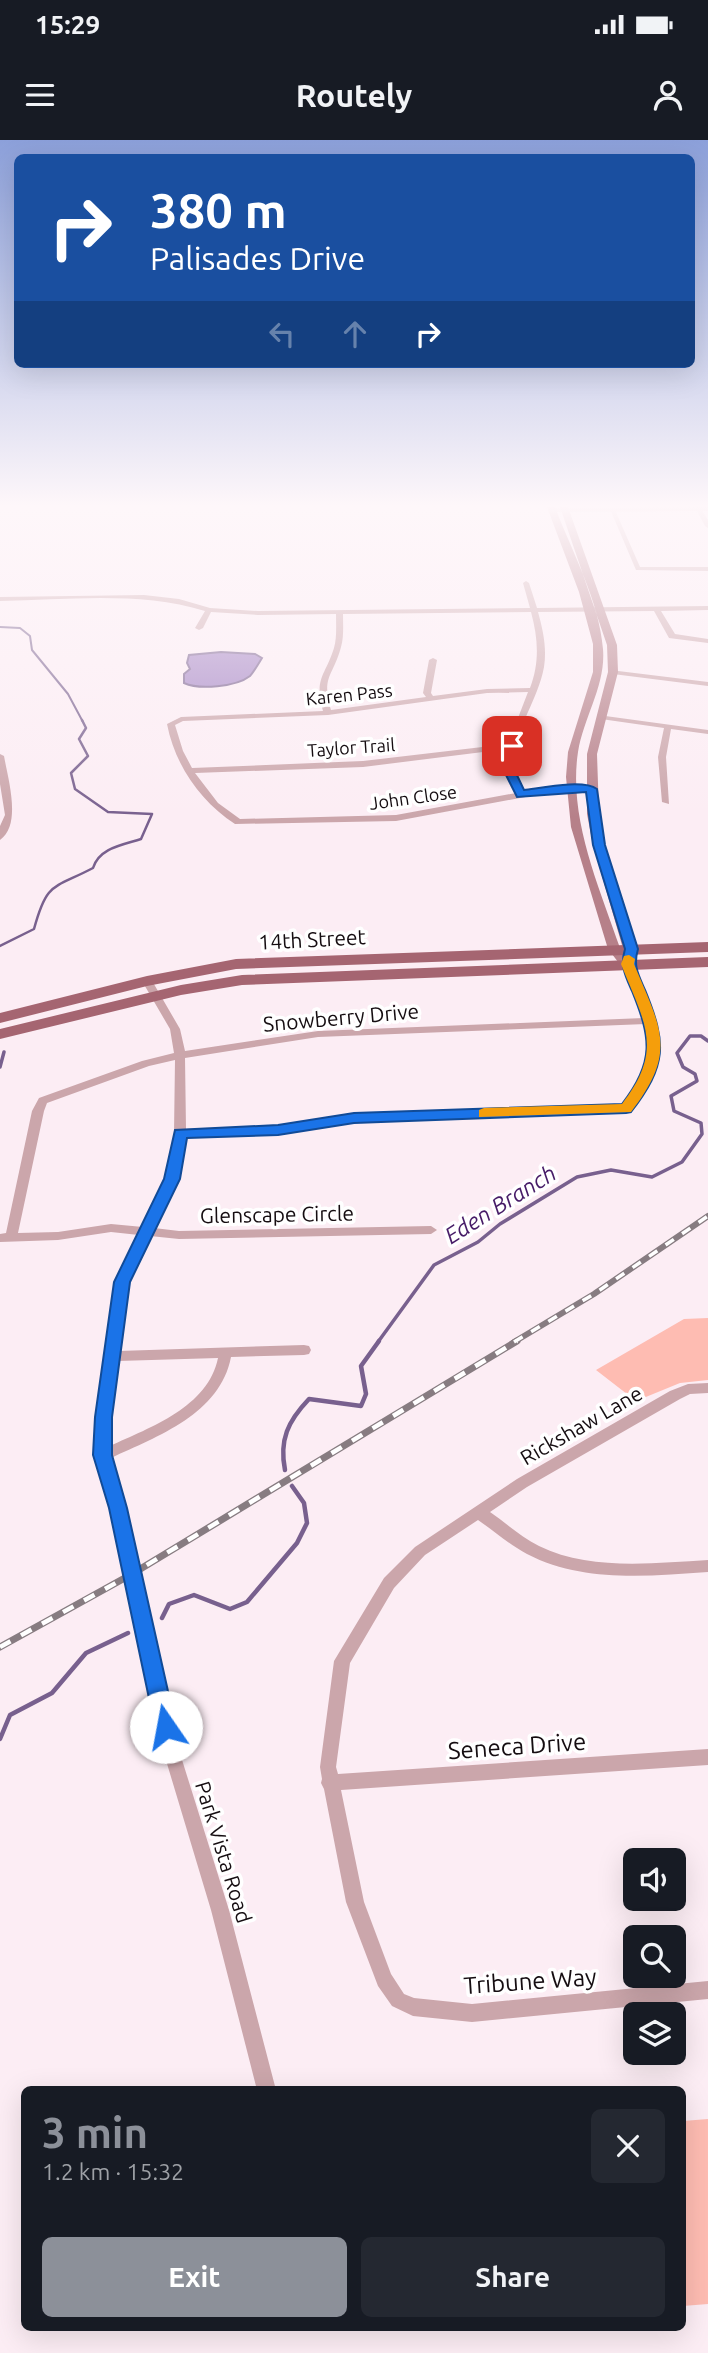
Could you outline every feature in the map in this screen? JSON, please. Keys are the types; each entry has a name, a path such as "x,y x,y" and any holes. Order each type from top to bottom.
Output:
{"main road":[{"path":"600,610 612,645 613,672 592,754 591,789 599,845 629,956"},
{"path":"588,611 598,646 598,670 573,752 572,788 583,845 614,949"},
{"path":"583,845 599,845"},
{"path":"629,956 708,947"},
{"name":"14th Street","path":"0,1018 147,981 270,961 614,949 629,956"},
{"path":"629,956 708,962"},
{"name":"14th Street","path":"0,1034 157,996 242,980 629,956"}],"street":[{"path":"199,628 209,610"},
{"path":"227,610 597,610"},
{"path":"657,610 672,636 708,641"},
{"path":"521,794 509,771 512,746 540,657 535,611"},
{"path":"328,713 322,692 323,680 338,646 340,612"},
{"path":"431,699 427,693 433,660"},
{"path":"613,672 708,684"},
{"name":"Karen Pass","path":"191,771 173,738 170,724 181,719 328,713 486,691 531,690"},
{"path":"601,717 708,732"},
{"path":"666,802 662,757 668,726"},
{"name":"Taylor Trail","path":"191,771 363,764 452,751 512,746"},
{"path":"0,756 9,815 0,836"},
{"path":"191,771 211,800 239,822"},
{"name":"John Close","path":"239,822 396,818 521,794 572,788 591,789"},
{"path":"180,1133 278,1130 354,1118 626,1108 646,1083 656,1046 651,1021 629,956"},
{"name":"Park Vista Road","path":"147,981 169,1015 180,1055 180,1133 172,1179 122,1282 111,1356 103,1455 118,1508 170,1747 220,1910 266,2086"},
{"name":"Snowberry Drive","path":"5,1238 38,1111 43,1101 108,1076 180,1055 318,1034 651,1021"},
{"name":"Glenscape Circle","path":"5,1238 111,1228 149,1229 179,1235 431,1230"},
{"path":"111,1356 304,1350"},
{"path":"103,1455 188,1414 224,1370 226,1352"},
{"name":"Rickshaw Lane","path":"480,1513 522,1483 675,1395 688,1390 708,1388"},
{"path":"398,2000 384,1980 355,1902 329,1783 328,1767 342,1661 389,1583 420,1551 480,1513 534,1550 570,1563 628,1570 708,1566"},
{"name":"Seneca Drive","path":"329,1783 708,1757"},
{"name":"Tribune Way","path":"398,2000 413,2007 472,2013 708,1990"}],"shaded area":[{"path":"221,652 255,654 262,658 250,676 236,683 208,687 184,683 184,674 190,669 187,663 189,655"},
{"path":"708,1318 708,1380 680,1383 636,1401 596,1370 684,1319"},
{"path":"708,2119 708,2304 686,2306 686,2121"}],"waterway":[{"path":"0,627 20,628 30,636 32,650 68,694 83,722"},
{"path":"0,946 34,929 43,902 53,888 93,868 100,856 106,852 141,839 152,814 108,812 75,789 71,773 88,756 79,739 86,728 83,722"},
{"name":"Eden Branch","path":"378,1342 434,1265 478,1242 500,1224 577,1177 611,1170 652,1177 682,1162 702,1134 701,1123 674,1111 671,1096 697,1081 695,1074 683,1067 677,1053 690,1036 701,1036 708,1041"},
{"path":"0,1067 4,1052"},
{"name":"Eden Branch","path":"285,1470 284,1440 291,1423 309,1399 361,1406 366,1394 361,1366 379,1341"},
{"name":"Eden Branch","path":"162,1618 169,1604 194,1595 230,1609 247,1602 297,1543 307,1523 304,1503 292,1486"},
{"name":"Eden Branch","path":"0,1739 10,1715 52,1693 86,1653 128,1633"}],"railway":[{"path":"514,1342 594,1294 708,1216"},
{"path":"0,1647 132,1574 517,1341"}],"slow traffic":[{"path":"484,1113 626,1108 646,1083 656,1046 651,1021 627,964 629,959"}],"route":[{"path":"166,1727 118,1508 103,1455 104,1417 122,1282 172,1179 180,1133 278,1130 354,1118 626,1108 646,1083 656,1046 651,1021 627,964 631,949 599,845 591,789 554,789 521,794 509,771 512,746"}]}
